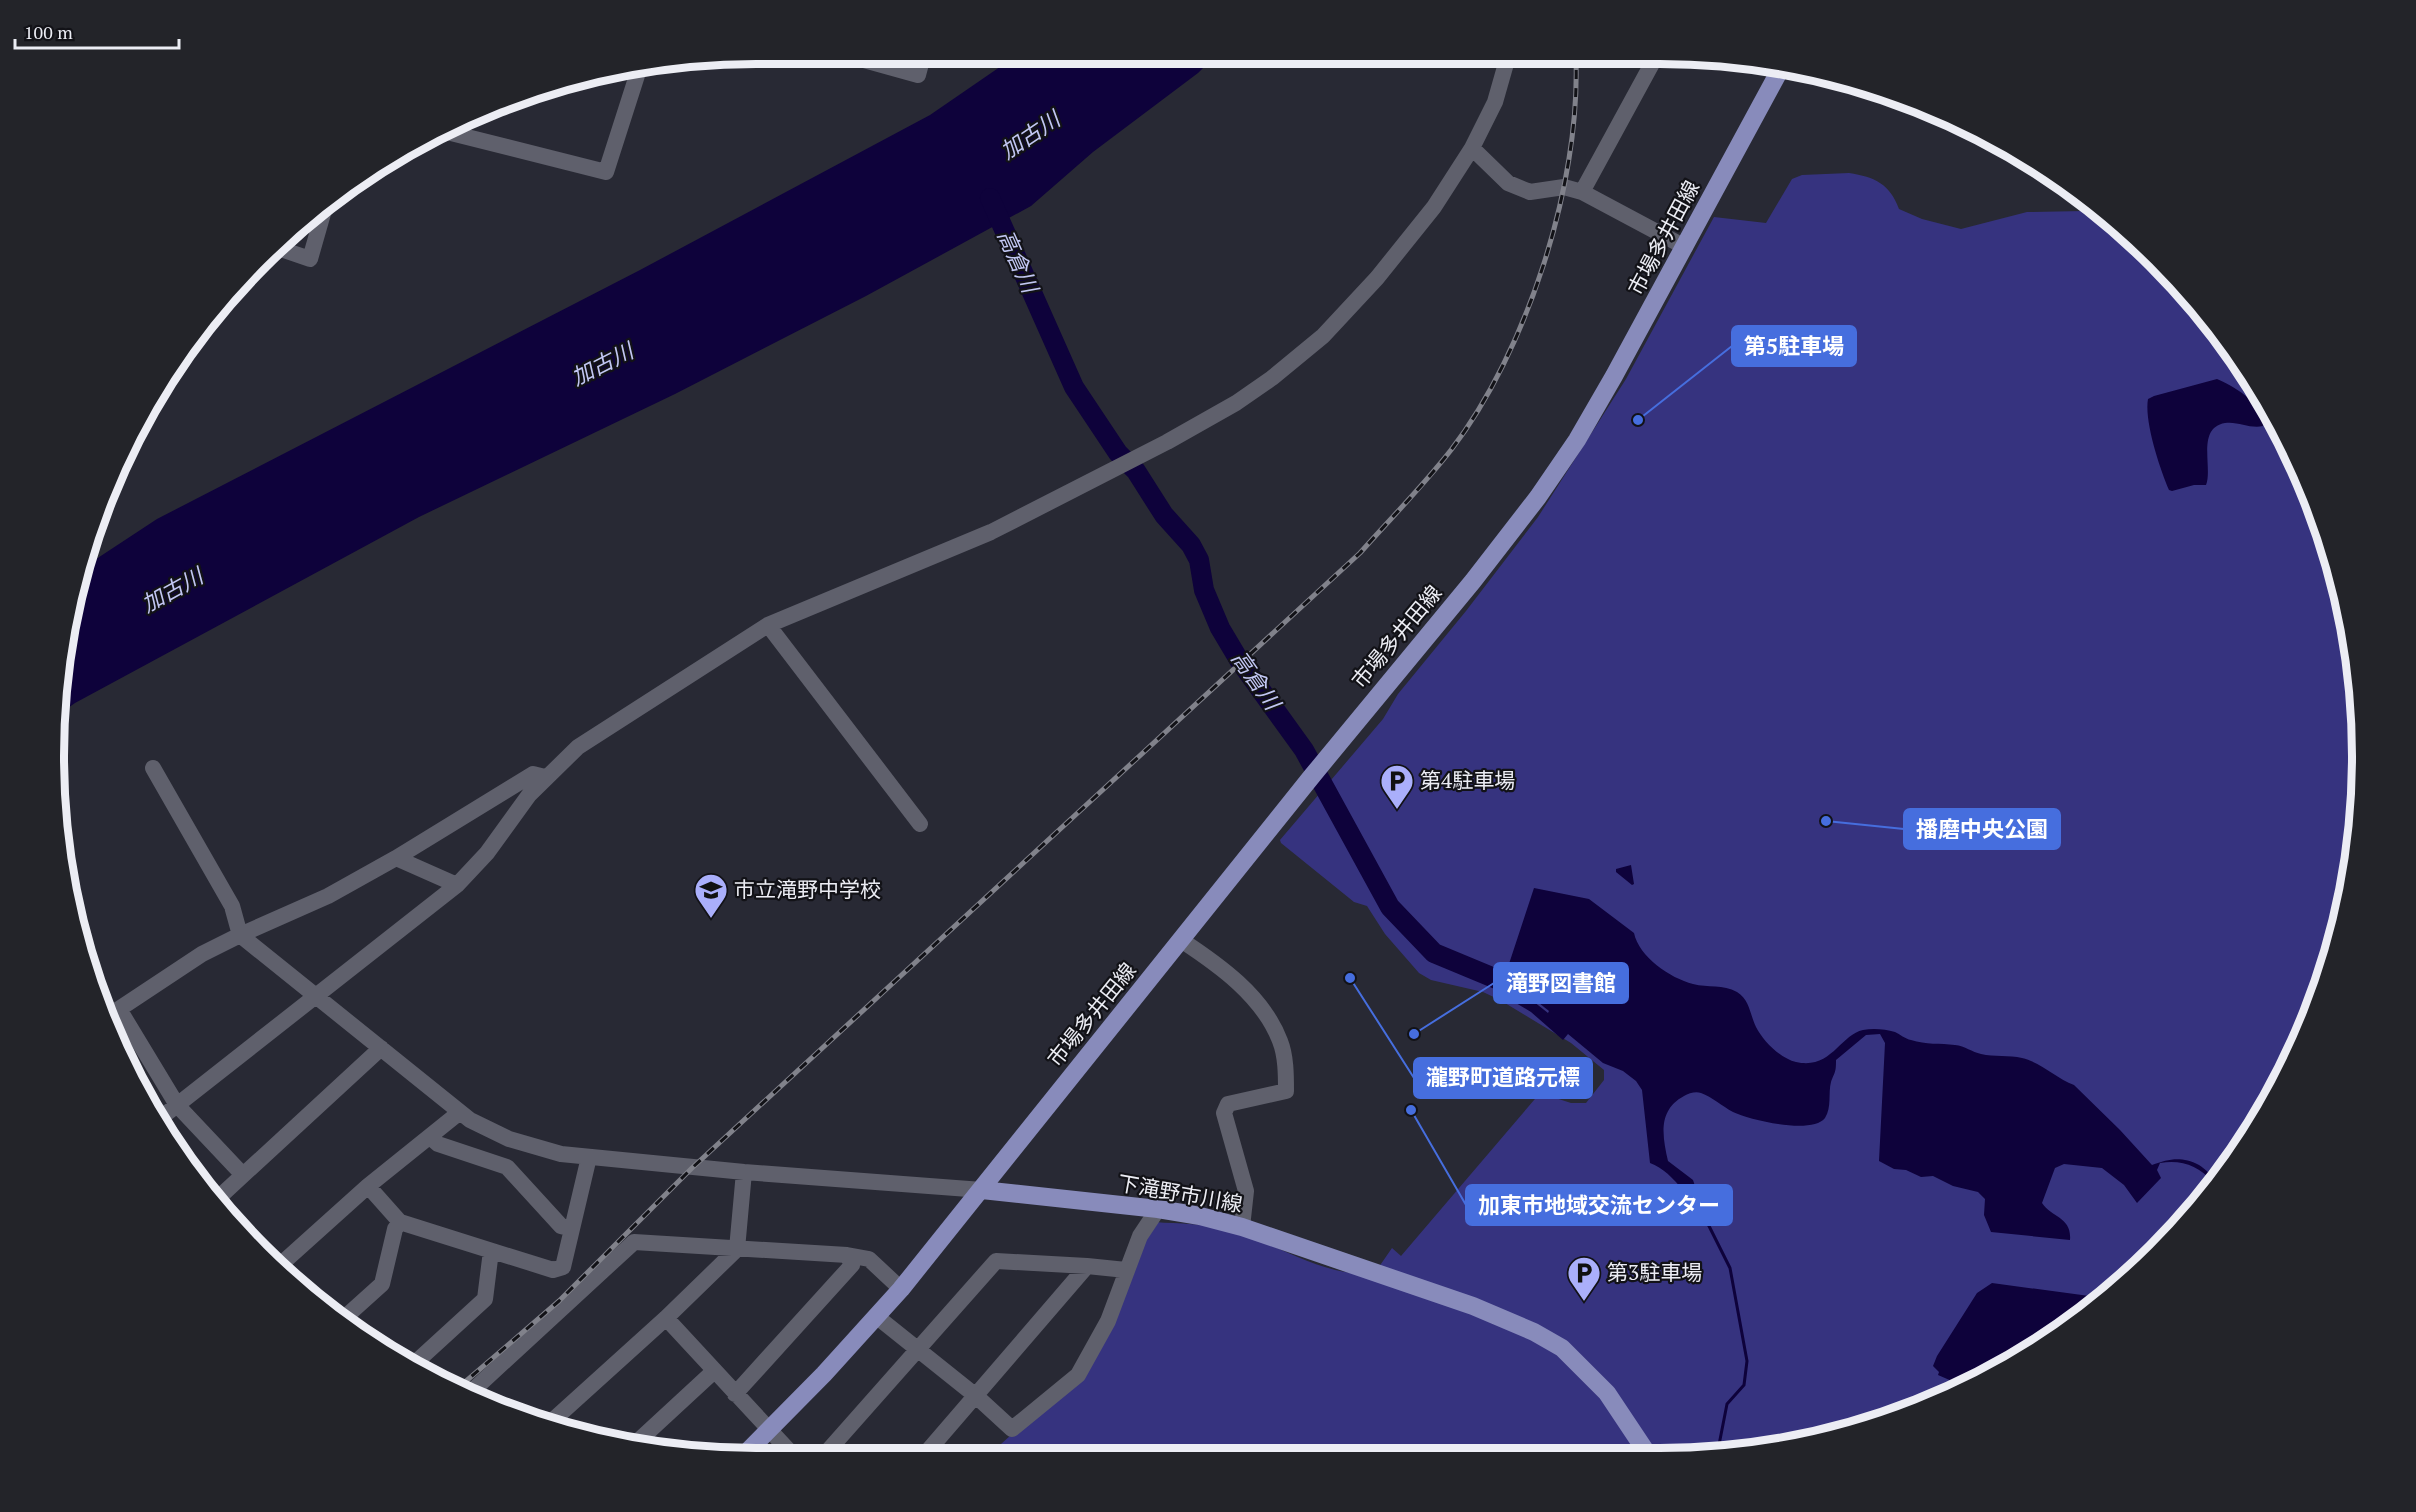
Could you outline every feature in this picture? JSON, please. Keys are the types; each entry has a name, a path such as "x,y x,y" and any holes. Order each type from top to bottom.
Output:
{"main road":[{"name":"市場多井田線","path":"982,1190 1325,759 1473,581 1538,496 1577,440 1685,247 1777,75"},
{"name":"下滝野市川線","path":"982,1190 1158,1209 1200,1216 1242,1227 1473,1306 1534,1332 1562,1348 1607,1393 1644,1448"},
{"path":"751,1448 825,1374 901,1289 982,1190"}],"street":[{"path":"878,64 918,75 921,64"},
{"path":"165,1115 457,885 486,853 529,795 578,747 768,625 992,532 1167,442 1236,403 1272,378 1331,328 1377,278 1434,207 1472,147 1495,102 1507,64"},
{"path":"1582,192 1652,64"},
{"path":"455,134 606,172 637,75"},
{"path":"1472,147 1508,183 1530,192 1564,187 1582,192 1685,247"},
{"path":"285,250 310,259 322,218"},
{"path":"768,625 920,824"},
{"path":"153,768 227,897 240,935 470,1120 509,1138 561,1154 589,1158 982,1190"},
{"path":"114,1012 202,954 328,896 396,858 533,774 545,777"},
{"path":"396,858 457,885"},
{"path":"1180,940 1210,960 1244,988 1263,1010 1281,1041 1286,1066 1286,1091 1228,1104 1224,1113 1246,1191 1242,1227"},
{"path":"116,1019 177,1105 243,1175"},
{"path":"222,1195 381,1048"},
{"path":"284,1261 368,1186 460,1112"},
{"path":"430,1137 438,1144 507,1167 561,1226 572,1229"},
{"path":"368,1186 400,1222 553,1270 563,1267 589,1158"},
{"path":"556,1418 666,1318 737,1249 744,1172"},
{"path":"876,1316 976,1396 1012,1429 1078,1375 1108,1321 1140,1236 1158,1209"},
{"path":"348,1314 382,1284 395,1229 400,1222"},
{"path":"476,1388 634,1242 848,1255 869,1259 901,1289"},
{"path":"419,1360 485,1299 491,1251"},
{"path":"735,1394 852,1265 848,1255"},
{"path":"830,1448 996,1261 1126,1270"},
{"path":"930,1448 1087,1266"},
{"path":"666,1318 713,1372 787,1448"},
{"path":"642,1438 713,1372"}],"shaded area":[{"path":"1849,173 1867,177 1880,183 1891,193 1899,209 1922,219 1961,229 2027,212 2086,211 2149,267 2209,335 2259,410 2299,491 2328,577 2346,666 2352,756 2346,846 2328,935 2299,1021 2259,1102 2235,1140 2180,1212 2116,1276 2081,1305 2006,1355 1966,1376 1925,1395 1839,1424 1750,1442 1660,1448 997,1448 1078,1375 1155,1222 1220,1228 1248,1236 1317,1265 1354,1273 1374,1274 1392,1248 1401,1256 1540,1093 1571,1103 1586,1103 1604,1080 1604,1070 1571,1043 1500,1000 1483,992 1431,980 1419,973 1385,934 1367,906 1354,902 1280,840 1383,719 1398,694 1466,611 1538,517 1626,379 1714,217 1766,223 1792,179 1802,175"}],"water":[{"name":"加古川","path":"1004,64 1207,64 1093,152 1031,206 866,296 675,394 419,517 66,709 70,666 78,621 93,561 157,519 640,270 930,115"},
{"path":"2217,379 2239,391 2255,404 2263,418 2263,426 2225,423 2216,426 2208,440 2206,485 2194,485 2172,491 2169,490 2157,458 2148,420 2148,399"},
{"path":"1631,865 1634,884 1632,885 1616,872 1616,869"},
{"path":"1534,888 1589,899 1634,933 1642,950 1666,972 1693,984 1726,988 1741,995 1763,1038 1773,1049 1790,1060 1808,1063 1818,1061 1827,1057 1855,1033 1875,1029 1895,1032 1917,1042 1955,1045 1981,1054 2022,1058 2074,1085 2152,1165 2170,1160 2181,1159 2193,1162 2210,1175 2208,1178 2201,1171 2182,1163 2160,1163 2157,1170 2161,1178 2137,1203 2124,1185 2102,1168 2064,1164 2055,1168 2042,1203 2065,1222 2070,1232 2070,1240 1991,1232 1984,1215 1985,1199 1978,1192 1953,1186 1933,1176 1921,1177 1906,1170 1894,1169 1879,1161 1885,1043 1880,1034 1866,1035 1836,1060 1828,1109 1825,1118 1818,1123 1795,1126 1753,1119 1733,1112 1697,1092 1684,1096 1670,1108 1664,1124 1664,1142 1668,1161 1693,1180 1709,1228 1676,1182 1659,1167 1650,1163 1642,1090 1636,1081 1623,1071 1603,1063 1568,1034 1563,1040 1531,1012 1494,990 1499,976 1504,978 1548,1013 1549,1011 1505,976"},
{"path":"2188,1202 2141,1253 2152,1238"},
{"path":"1992,1283 2091,1296 2006,1355 1954,1382 1938,1375 1939,1372 1933,1366 1977,1293"}],"waterway":[{"name":"高倉川","path":"990,198 1074,387 1118,453 1136,471 1164,515 1191,545 1199,560 1204,590 1220,628 1239,660 1304,750 1390,907 1434,953 1499,980 1540,990"},
{"path":"1707,1222 1730,1268 1747,1361 1744,1385 1727,1404 1719,1445"}],"railway":[{"path":"464,1383 559,1301 692,1168 1360,553 1451,450 1478,410 1503,365 1544,265 1569,160 1575,109 1576,64"}],"place":[{"name":"第5駐車場","path":"1638,420"},
{"name":"第4駐車場","path":"1397,810"},
{"name":"播磨中央公園","path":"1826,821"},
{"name":"市立滝野中学校","path":"711,919"},
{"name":"瀧野町道路元標","path":"1350,978"},
{"name":"滝野図書館","path":"1414,1034"},
{"name":"加東市地域交流センター","path":"1411,1110"},
{"name":"第3駐車場","path":"1584,1302"}]}
